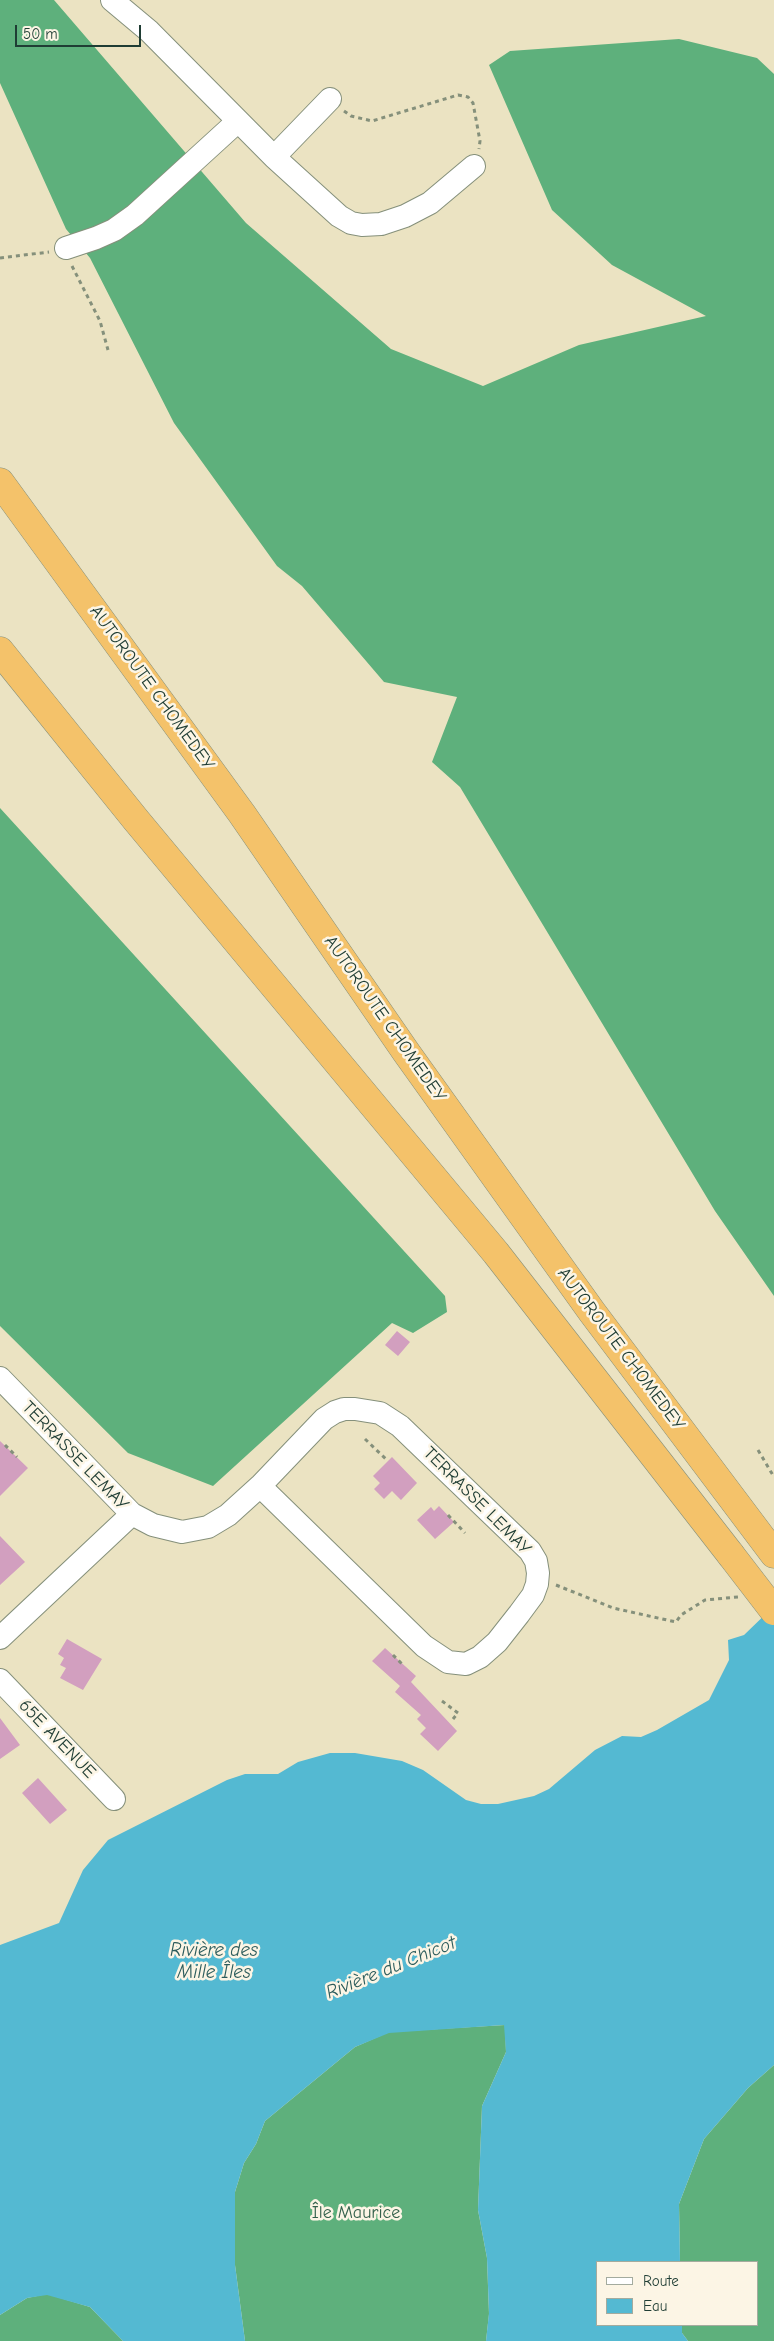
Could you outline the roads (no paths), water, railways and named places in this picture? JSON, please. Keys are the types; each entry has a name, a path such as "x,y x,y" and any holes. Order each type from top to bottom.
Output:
{"highway":[{"name":"AUTOROUTE CHOMEDEY","path":"0,482 236,806 406,1052 592,1312 766,1544"},
{"path":"0,651 142,828 496,1253 774,1611"}],"street":[{"path":"125,4 149,32 238,122 338,216 362,225 381,224 405,216 430,203 474,166"},
{"path":"274,157 330,99"},
{"path":"66,248 114,230 135,215 238,122"},
{"name":"TERRASSE LEMAY","path":"0,1378 132,1514 145,1522 182,1532 208,1528 228,1515 260,1486 316,1428 335,1412 344,1409 355,1409 380,1413 400,1426 530,1551 537,1567 537,1584 519,1614 497,1642 480,1658 466,1664 448,1662 424,1646 260,1486"},
{"path":"0,1638 132,1514"},
{"name":"65E AVENUE","path":"1,1684 114,1799"}],"water":[{"name":"Rivière des Mille Îles","path":"774,1606 774,2065 748,2088 704,2139 679,2204 680,2261 596,2261 596,2326 682,2326 682,2333 688,2341 486,2341 489,2313 487,2258 478,2210 482,2106 506,2052 504,2025 389,2033 355,2047 265,2121 256,2144 244,2163 235,2192 235,2265 245,2341 123,2341 90,2307 47,2295 27,2298 0,2315 0,1945 59,1923 83,1870 108,1840 227,1780 245,1774 278,1774 298,1762 330,1753 355,1753 402,1761 423,1770 466,1800 481,1804 498,1804 534,1796 549,1789 595,1750 622,1736 641,1737 657,1730 709,1700 729,1660 728,1640 744,1635"}],"water label":[{"name":"Rivière du Chicot","path":"391,1968"}],"park label":[{"name":"Île Maurice","path":"356,2213"}]}
